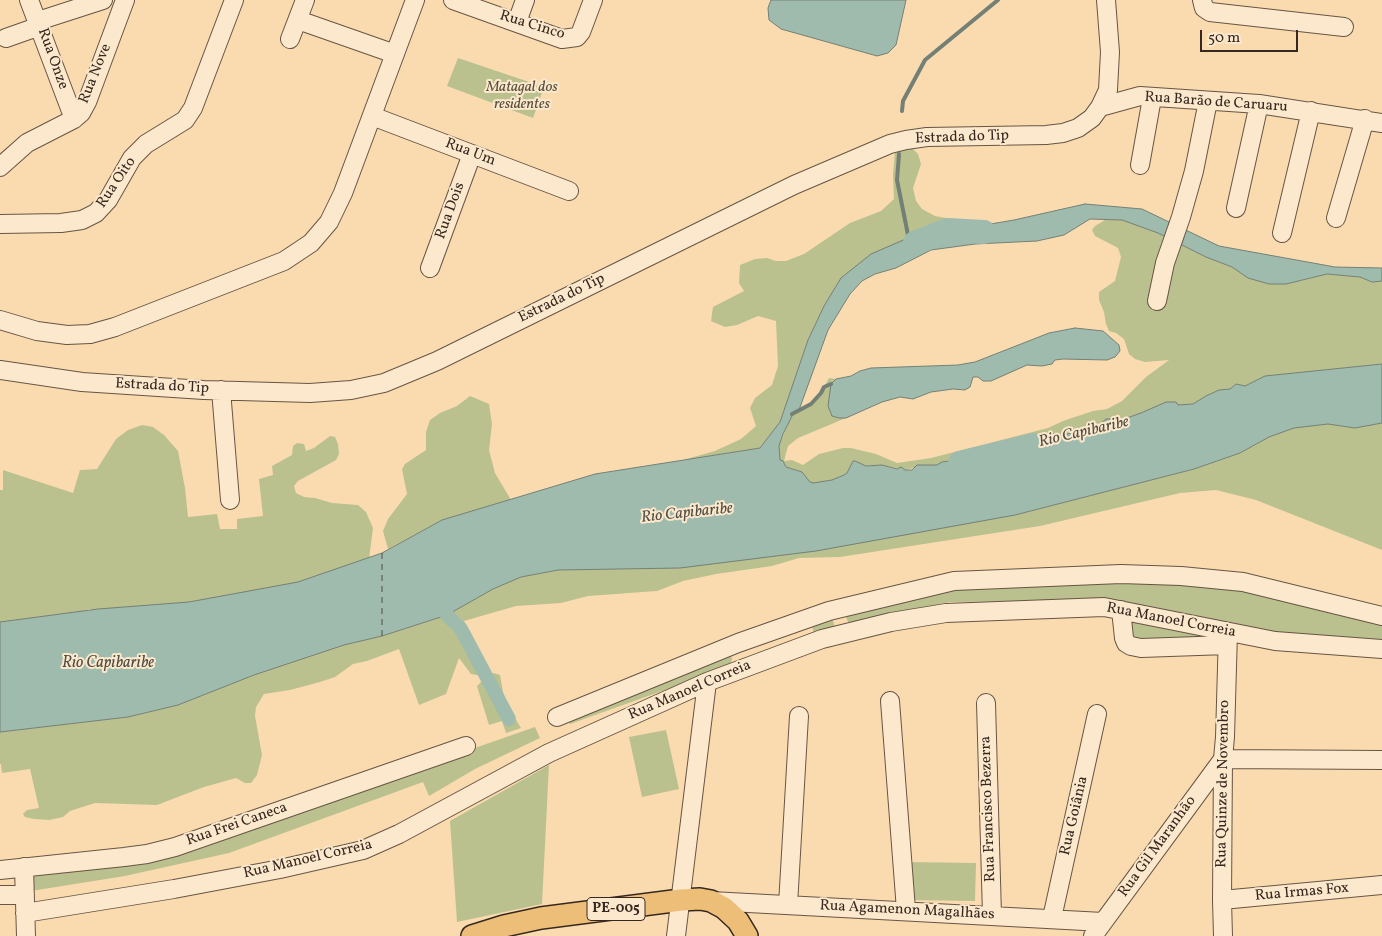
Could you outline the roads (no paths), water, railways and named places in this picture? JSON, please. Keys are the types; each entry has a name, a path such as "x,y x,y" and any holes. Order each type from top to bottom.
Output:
{"main road":[{"name":"PE-005","path":"472,936 541,918 681,900 711,901"},
{"path":"711,901 724,908 738,921 747,936"}],"street":[{"name":"Rua Onze","path":"29,0 74,119"},
{"path":"6,38 39,23 103,0"},
{"name":"Rua Nove","path":"0,167 27,143 74,119 81,113 125,0"},
{"name":"Rua Oito","path":"0,224 61,223 82,220 96,214 108,200 132,158 146,144 185,120 193,108 234,0"},
{"path":"290,39 306,0"},
{"path":"0,320 37,331 67,336 90,334 115,327 284,261 311,243 330,222 343,193 415,0"},
{"name":"Rua Cinco","path":"453,0 562,39 576,36 582,32 593,0"},
{"path":"517,22 525,0"},
{"path":"1100,107 1108,90 1110,52 1106,0"},
{"path":"1202,0 1204,8 1210,12 1344,27"},
{"path":"298,20 395,54"},
{"path":"1108,90 1146,97 1140,165"},
{"name":"Rua Barão de Caruaru","path":"1100,107 1146,97 1259,104 1382,123"},
{"path":"1157,301 1165,263 1181,217 1194,170 1208,101"},
{"path":"1236,208 1259,104"},
{"name":"Estrada do Tip","path":"0,370 82,382 221,390 310,393 351,390 384,383 437,361 794,185 890,144 927,137 1046,136 1078,128 1092,118 1100,107"},
{"path":"1282,233 1311,112"},
{"name":"Rua Um","path":"372,116 569,191"},
{"path":"1336,218 1365,119"},
{"name":"Rua Dois","path":"430,268 472,154"},
{"path":"221,390 230,500"},
{"path":"557,717 738,643 820,614 954,581 1121,574 1181,576 1243,582 1382,616"},
{"name":"Rua Manoel Correia","path":"25,904 174,889 280,869 363,850 406,830 549,753 707,682 822,639 891,622 946,613 1104,607 1227,638 1382,649"},
{"path":"1121,610 1124,638 1126,643 1131,646 1141,648 1227,638"},
{"name":"Rua Quinze de Novembro","path":"1223,936 1223,759 1227,638"},
{"path":"676,936 707,682"},
{"path":"890,702 906,910"},
{"name":"Rua Francisco Bezerra","path":"986,703 992,916"},
{"name":"Rua Goiânia","path":"1052,918 1097,714"},
{"path":"788,905 799,716"},
{"name":"Rua Frei Caneca","path":"0,870 147,854 175,847 466,746"},
{"path":"1223,759 1382,760"},
{"name":"Rua Gil Maranhão","path":"1098,929 1223,759"},
{"path":"24,866 26,936"},
{"name":"Rua Irmas Fox","path":"1222,900 1382,885"},
{"path":"0,895 25,904"},
{"name":"Rua Agamenon Magalhães","path":"711,901 1052,918 1098,929"}],"water":[{"path":"771,0 906,0 896,45 888,53 877,56 781,29 769,20 768,8"},
{"path":"1085,204 1142,209 1219,246 1335,267 1382,268 1382,281 1372,282 1360,277 1327,274 1286,284 1269,284 1248,278 1232,267 1206,257 1158,233 1122,220 1090,219 1064,235 1037,241 975,244 931,250 896,268 875,274 862,281 850,294 828,330 799,410 794,412 783,434 779,446 780,460 783,461 786,467 802,472 813,483 832,480 844,475 853,461 866,466 882,465 912,470 917,465 937,465 961,455 966,457 983,450 991,458 995,459 1014,442 1025,441 1026,444 1032,441 1041,441 1051,433 1058,436 1072,433 1100,424 1106,419 1124,419 1166,402 1176,402 1178,405 1193,404 1219,390 1230,389 1236,384 1245,386 1265,376 1382,364 1382,423 1355,428 1328,424 1294,428 1269,437 1240,453 1194,469 1015,515 816,551 680,568 558,570 521,577 493,589 447,615 382,636 344,645 254,675 178,705 128,717 0,732 0,622 98,609 189,602 298,582 382,553 442,520 595,474 760,448 780,422 808,340 824,306 841,278 871,254 908,238 1014,220"},
{"path":"1075,328 1103,331 1119,345 1120,351 1115,357 1107,360 1063,359 1055,360 1052,364 1042,366 1027,365 991,381 983,381 978,377 973,377 970,387 965,390 953,389 931,392 913,399 900,397 882,402 846,418 832,416 828,406 831,384 836,379 851,376 860,371 871,368 958,365 975,362 1049,333"}],"waterway":[{"path":"902,111 903,101 925,60 998,0"},
{"path":"899,154 897,180 909,240"},
{"path":"915,243 948,230 984,232"},
{"path":"792,414 811,404 824,387 831,384"},
{"name":"Rio Capibaribe","path":"960,463 1034,445"},
{"path":"438,601 447,615 461,629 509,719"}],"park label":[{"name":"Matagal dos residentes","path":"522,96"}]}
